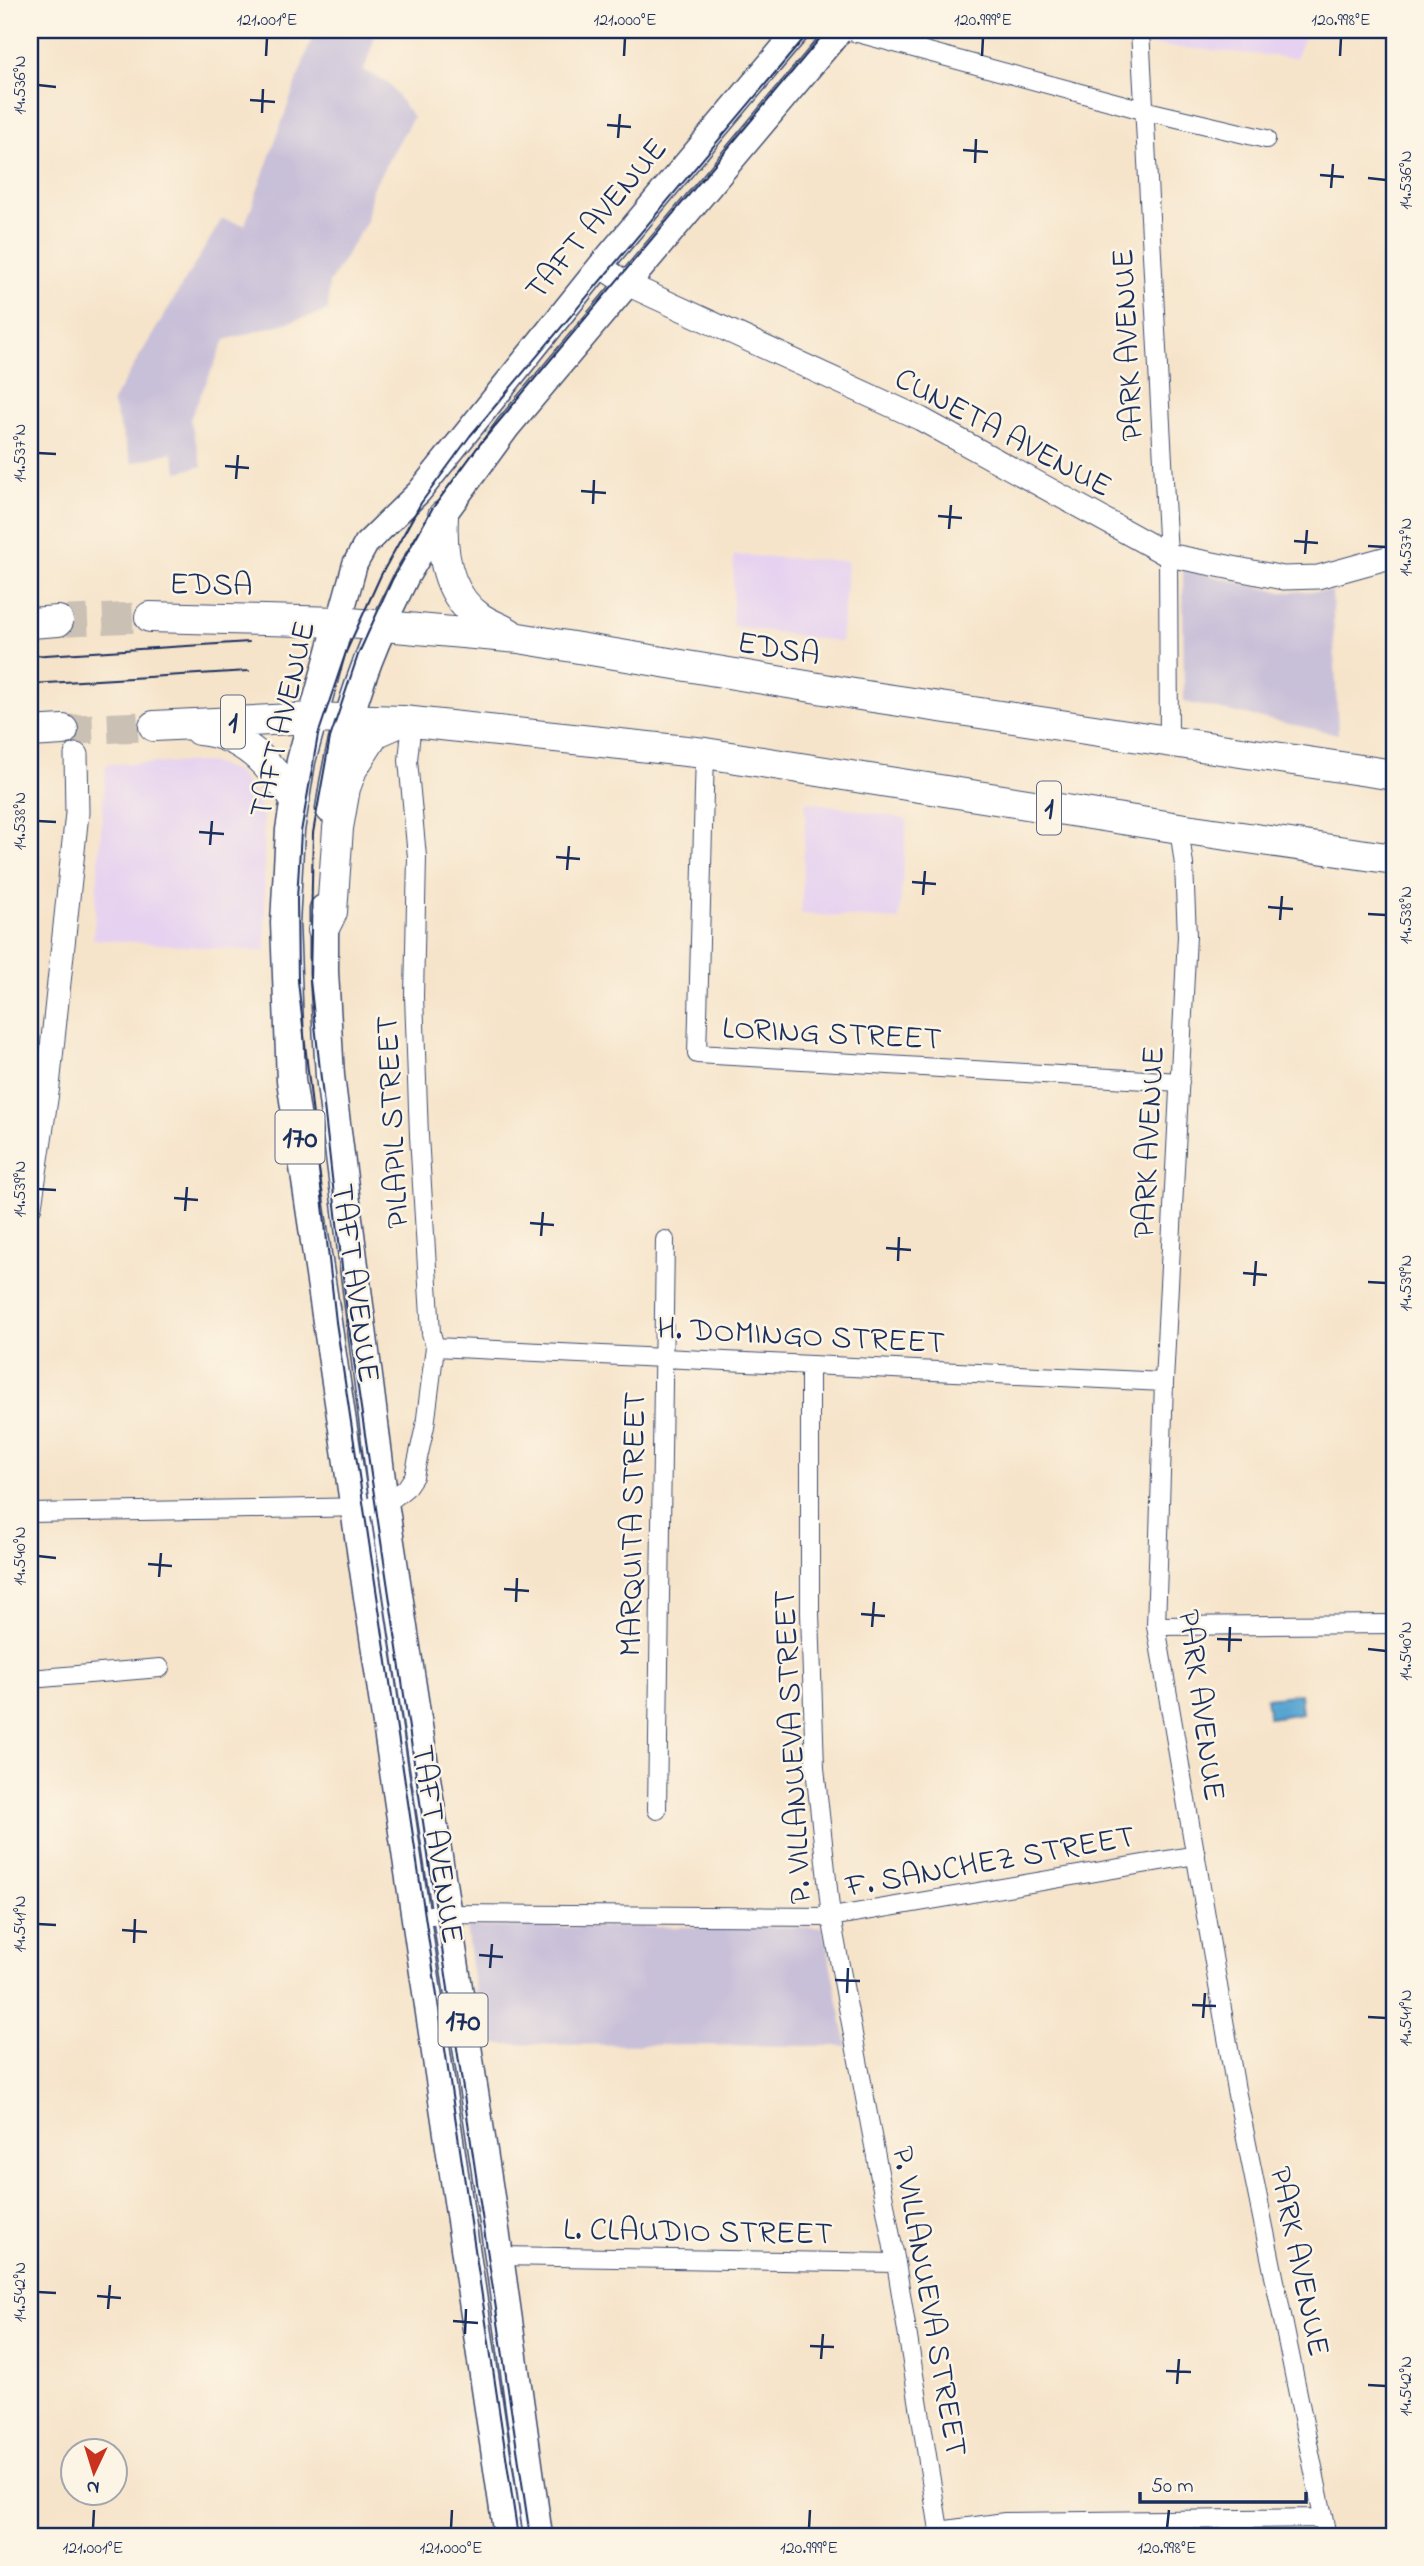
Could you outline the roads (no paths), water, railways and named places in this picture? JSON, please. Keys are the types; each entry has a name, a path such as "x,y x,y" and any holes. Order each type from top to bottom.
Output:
{"highway":[{"path":"443,516 442,544 447,572 460,597 479,618 519,638"},
{"name":"EDSA","path":"150,617 339,622 519,638 692,668 1394,775"},
{"name":"1","path":"295,799 268,764 255,752 232,739 207,731 154,726 313,718 347,719 407,722 705,753 1394,859"},
{"path":"323,930 332,912 338,828 345,788 352,769 375,733 407,722"},
{"path":"30,732 69,743"}],"main road":[{"name":"TAFT AVENUE","path":"508,2536 291,1080 285,923 290,830 313,718 355,564 366,544 419,492 600,266 798,30"},
{"name":"TAFT AVENUE","path":"538,2536 499,2256 384,1503 330,1076 323,930 326,835 335,770 347,719 368,658 407,576 443,516 508,427 841,30"}],"street":[{"path":"847,30 1143,110 1266,139"},
{"name":"PARK AVENUE","path":"1140,30 1168,555 1169,742"},
{"name":"CUNETA AVENUE","path":"600,266 627,284 920,418 1168,555 1283,578 1318,577 1394,556"},
{"name":"PILAPIL STREET","path":"384,1503 406,1488 414,1476 425,1426 435,1347 431,1333 419,1136 414,996 417,857 407,722"},
{"path":"30,1206 48,1086 77,813 69,743"},
{"name":"LORING STREET","path":"705,753 697,1055 1180,1082"},
{"name":"PARK AVENUE","path":"1179,828 1187,936 1164,1382 1156,1626 1236,2090 1326,2536"},
{"name":"MARQUITA STREET","path":"657,1810 665,1240"},
{"name":"H. DOMINGO STREET","path":"435,1347 1164,1382"},
{"name":"P. VILLANUEVA STREET","path":"810,1365 810,1613 815,1768 831,1917 897,2263 940,2533"},
{"path":"30,1513 370,1507 384,1503"},
{"path":"1156,1626 1394,1624"},
{"path":"30,1679 160,1668"},
{"name":"F. SANCHEZ STREET","path":"415,1916 831,1917 1196,1855"},
{"name":"L. CLAUDIO STREET","path":"499,2256 897,2263"},
{"path":"940,2533 1005,2522 1185,2528 1323,2518"}],"water":[{"path":"1300,1694 1302,1713 1269,1718 1266,1698"}],"tunnel":[{"path":"58,621 150,617"},
{"path":"63,730 154,726"}],"tram line":[{"path":"518,2536 336,1322 298,981 297,899 301,832 318,735 346,652 381,575 421,503 470,436 811,30"},
{"path":"530,2536 348,1321 310,980 313,833 330,738 358,655 392,580 432,509 480,444 827,30"},
{"path":"30,656 249,642"},
{"path":"30,684 249,671"}]}
